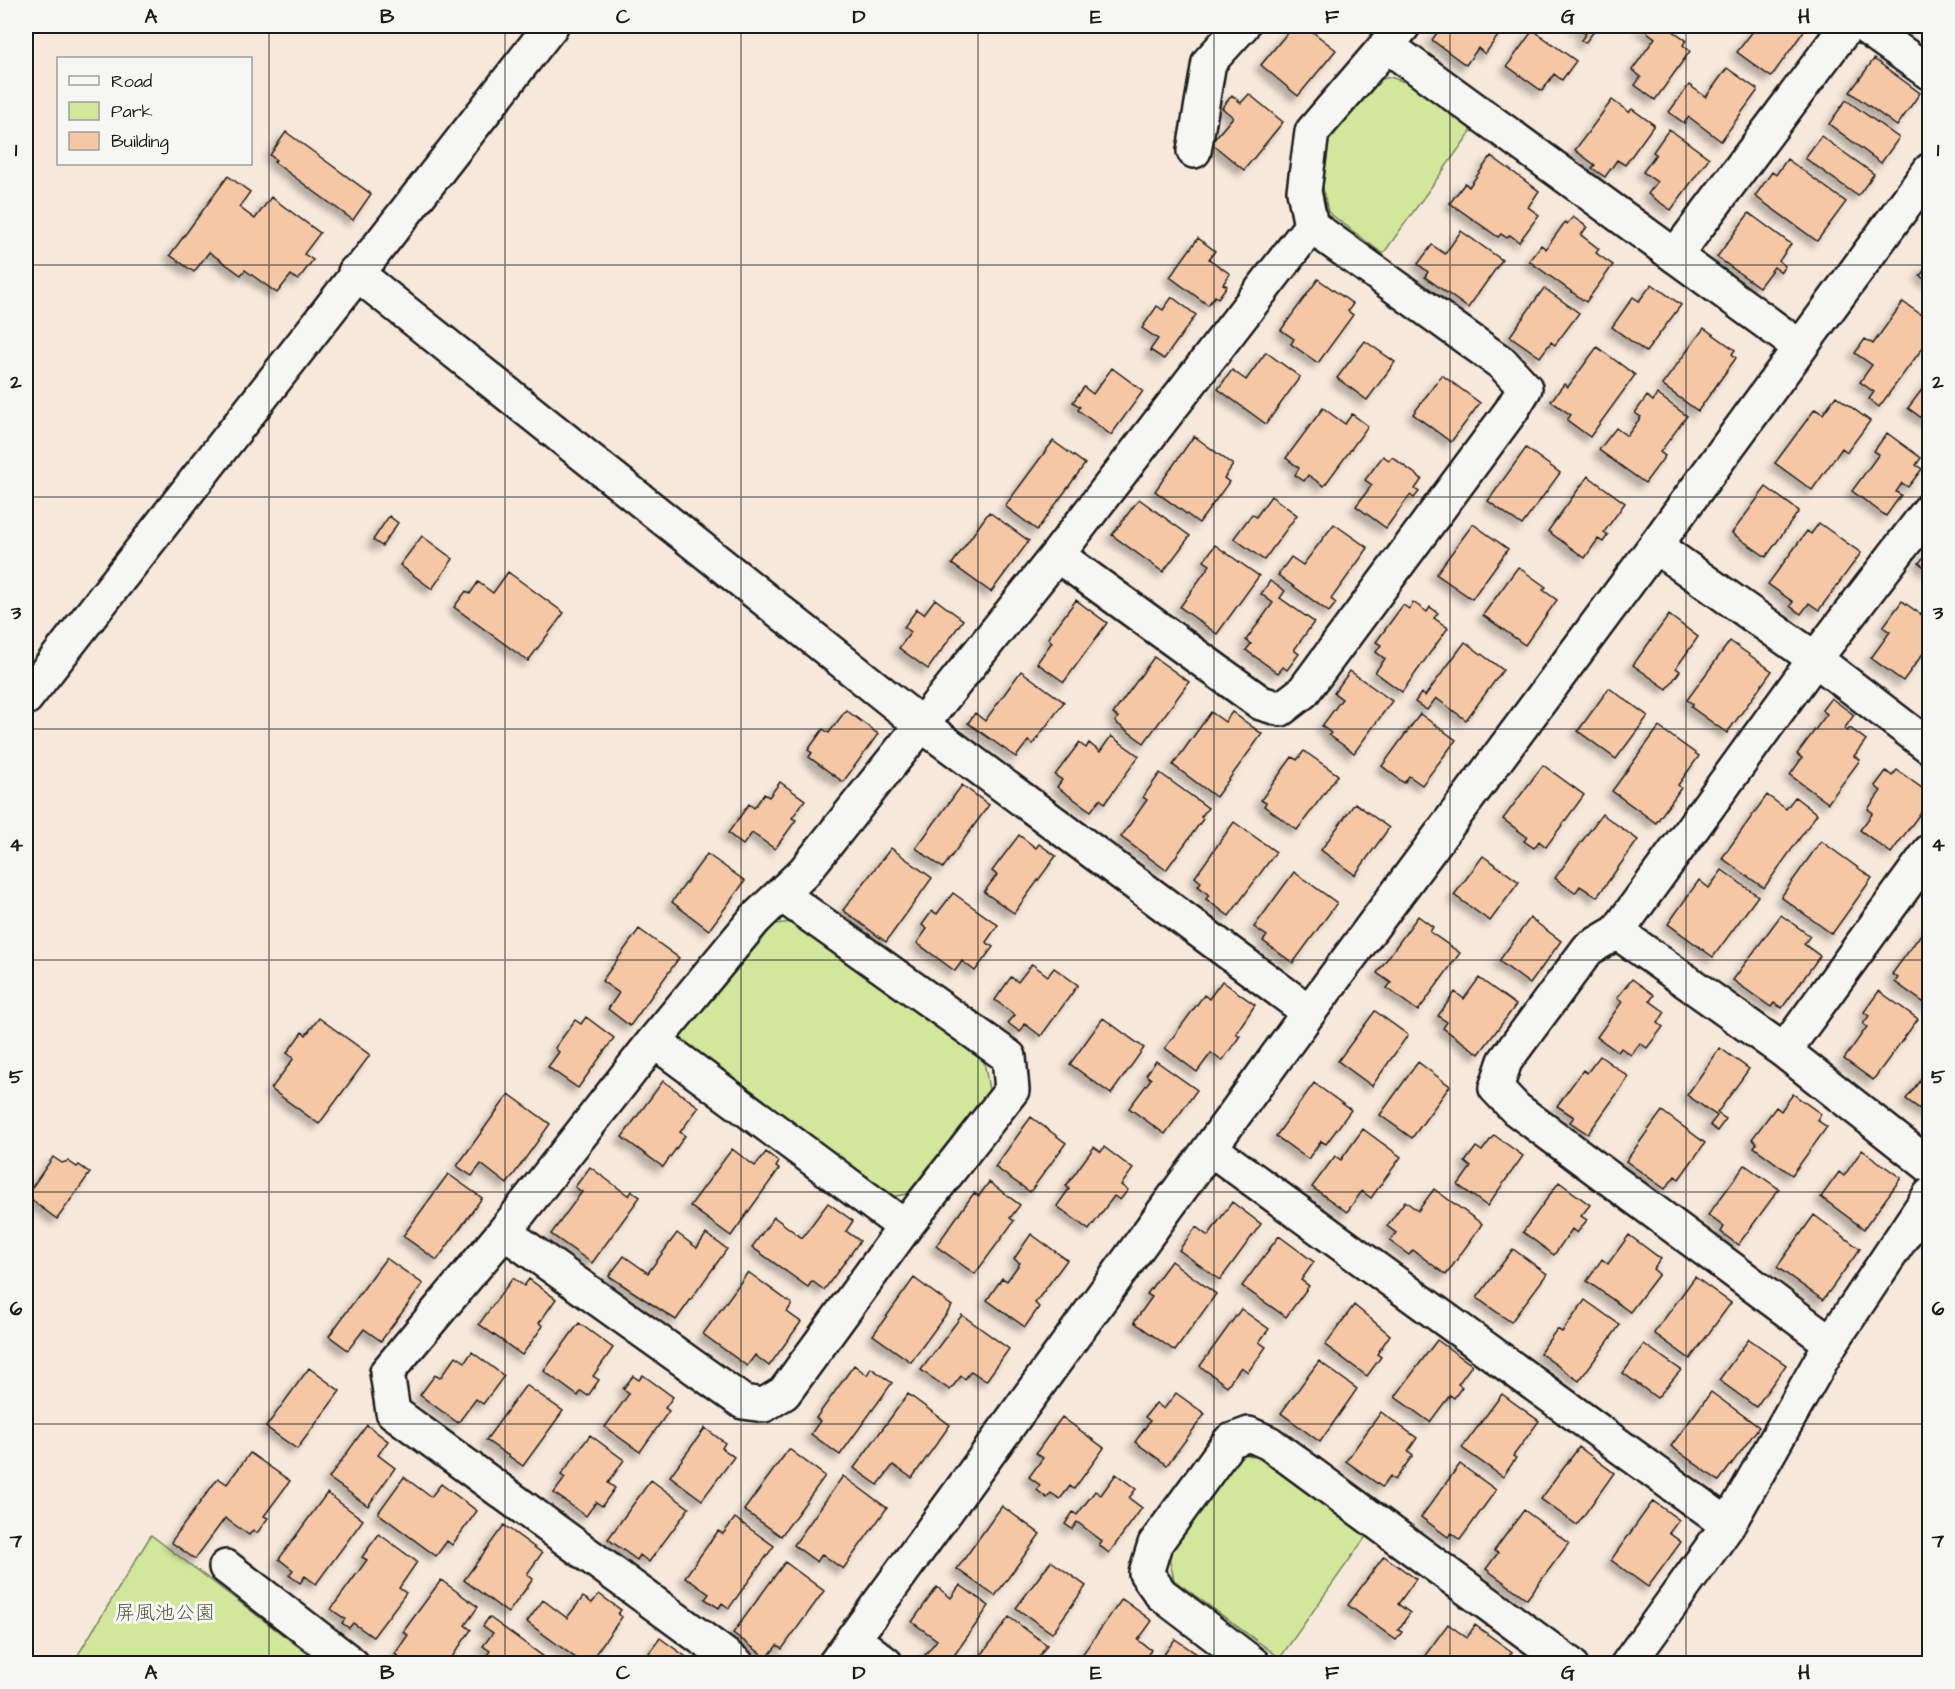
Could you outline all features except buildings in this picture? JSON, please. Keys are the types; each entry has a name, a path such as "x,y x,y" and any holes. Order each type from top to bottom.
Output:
{"street":[{"path":"26,698 355,272 551,26"},
{"path":"1194,151 1209,62 1242,26"},
{"path":"1675,256 1847,26"},
{"path":"1864,26 1929,73"},
{"path":"1057,555 1261,703 1281,709 1303,692 1525,388 1503,364 1311,226 1304,192 1312,132 1395,35 1675,256 1800,347"},
{"path":"886,1664 844,1651 1309,1012 1655,546 1929,170"},
{"path":"737,1664 393,1412 387,1372 504,1232 654,1041 755,919 804,872 1057,555 1311,226"},
{"path":"355,272 922,725 1309,1012"},
{"path":"1831,1342 1516,1109 1496,1088 1505,1061 1588,949 1617,932 1815,659 1929,509"},
{"path":"1655,546 1815,659 1929,747"},
{"path":"1784,1052 1929,851"},
{"path":"504,1232 743,1402 764,1406 784,1393 905,1227 1012,1090 1009,1057 782,895"},
{"path":"1617,932 1784,1052 1929,1166"},
{"path":"654,1041 905,1227"},
{"path":"1210,1149 1728,1525"},
{"path":"1628,1664 1728,1525 1831,1342 1929,1195"},
{"path":"1253,1664 1161,1594 1146,1573 1155,1544 1230,1441 1249,1434 1269,1443 1570,1664"},
{"path":"226,1567 352,1664"}],"green space":[{"path":"1390,77 1414,85 1473,129 1383,254 1328,212 1320,173 1328,136 1370,82"},
{"path":"791,922 984,1061 989,1090 907,1194 885,1198 698,1063 679,1039 775,924"},
{"path":"1240,1453 1261,1458 1367,1535 1280,1658 1174,1580 1168,1553"},
{"name":"屏風池公園","path":"151,1535 320,1663 73,1663"}]}
